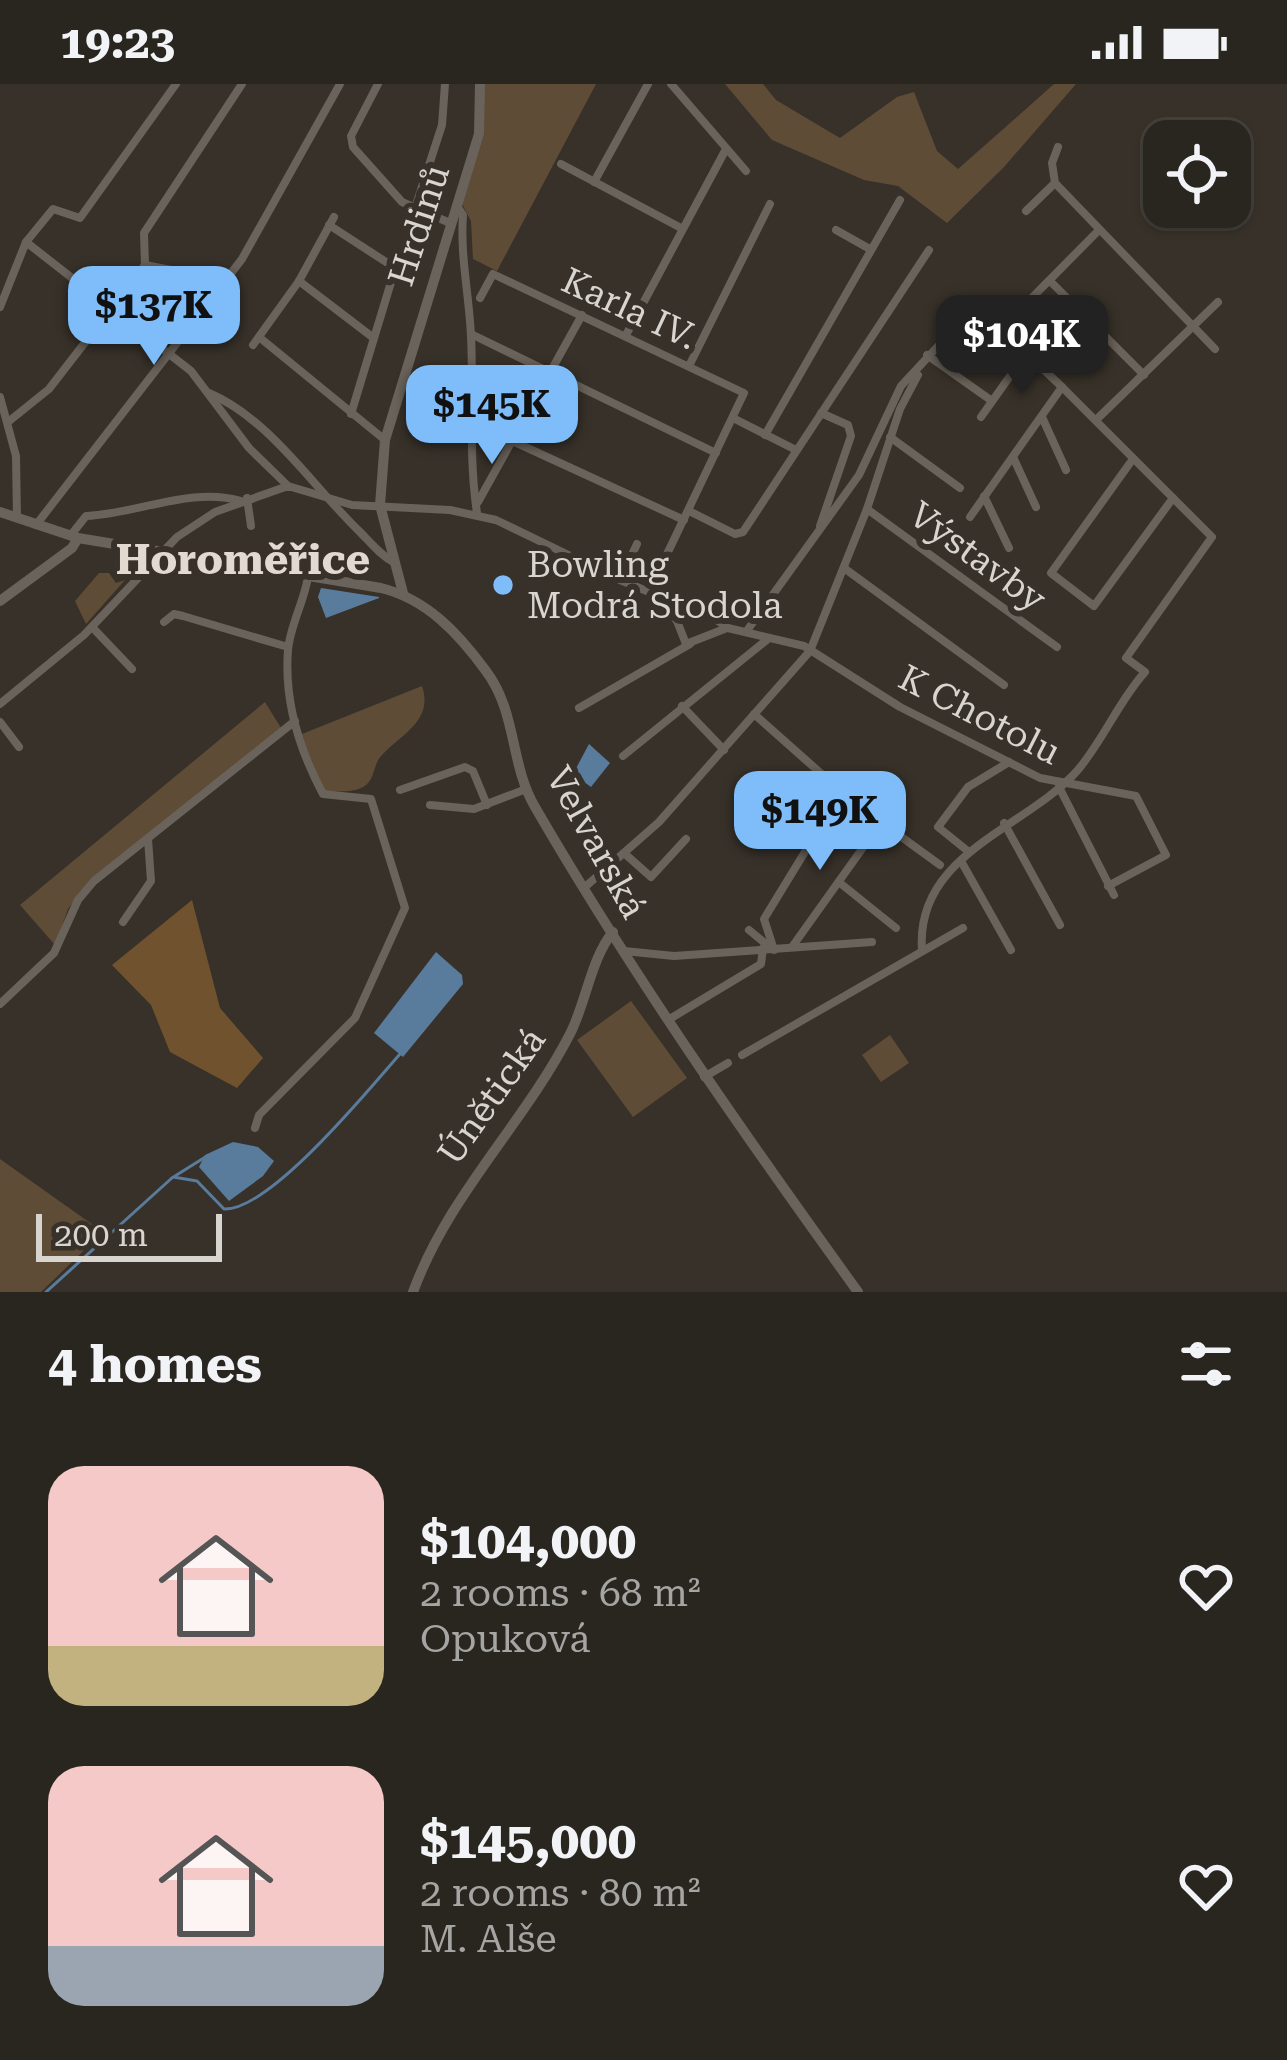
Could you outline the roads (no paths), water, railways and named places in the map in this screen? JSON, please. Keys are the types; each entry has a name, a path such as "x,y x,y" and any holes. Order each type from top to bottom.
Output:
{"main road":[{"name":"Hrdinů","path":"403,593 380,505 385,440 479,134 480,84"},
{"name":"Velvarská","path":"0,512 74,537 403,593 436,615 489,674 509,713 526,789 665,1022 858,1292"},
{"path":"0,601 72,548 74,537"},
{"name":"Únětická","path":"413,1292 433,1239 464,1188 570,1034 614,932"}],"street":[{"path":"0,307 26,242 53,208 80,218 176,84"},
{"path":"8,422 49,388 145,265 144,233 242,84"},
{"path":"36,525 242,259 340,84"},
{"path":"378,84 351,136 352,147 402,202 450,223"},
{"path":"415,208 442,125 446,84"},
{"path":"595,182 648,84"},
{"path":"671,84 746,171"},
{"path":"1058,146 1052,163 1054,183 1215,349"},
{"path":"626,335 726,148"},
{"path":"561,164 681,228"},
{"path":"1026,212 1054,183"},
{"path":"765,435 868,248 900,200"},
{"path":"689,366 770,204"},
{"path":"456,206 464,214 460,253 471,334 469,458 477,513"},
{"path":"385,440 256,341 298,281 331,221 406,275"},
{"path":"836,230 868,248"},
{"path":"1000,328 1099,230"},
{"path":"26,242 170,353 208,392 249,448 288,486 322,498 477,513"},
{"path":"471,422 687,516 740,534 929,250"},
{"path":"145,265 192,274"},
{"path":"351,414 395,269"},
{"name":"Karla IV.","path":"480,298 493,274 626,335 744,393 733,418"},
{"path":"298,281 371,336"},
{"path":"1050,281 1144,375"},
{"path":"1097,419 1218,302"},
{"path":"585,887 724,750 809,651 875,487 905,380 967,312 984,313 1211,536 1126,658 1144,672 1115,706 1082,764 961,861 928,903 922,950"},
{"path":"477,513 483,489 582,315"},
{"path":"471,334 716,453"},
{"path":"981,417 1027,352"},
{"path":"927,355 992,401"},
{"path":"746,632 859,475 918,375"},
{"path":"970,517 1062,387"},
{"path":"208,392 231,402 282,442 322,498 397,563"},
{"path":"0,398 16,456 16,518"},
{"path":"817,535 851,436 848,425 820,413"},
{"path":"1042,417 1066,470"},
{"path":"690,644 654,594 657,574 733,418 796,450"},
{"path":"890,437 960,488"},
{"path":"1013,456 1036,507"},
{"path":"1130,464 1051,573 1094,606 1173,497"},
{"path":"859,475 875,487"},
{"path":"0,704 92,627 160,552 194,525 244,499 288,486"},
{"path":"74,537 86,516 125,514 205,494 244,499"},
{"path":"985,496 1010,548"},
{"path":"244,499 251,526"},
{"name":"Výstavby","path":"867,508 1057,647"},
{"name":"K Chotolu","path":"477,513 654,594 685,598 728,628 809,651 900,707 1058,786 1136,796 1166,855 1111,890 1058,786"},
{"path":"374,545 389,539"},
{"path":"620,580 637,544"},
{"path":"844,568 1004,685"},
{"path":"255,1128 259,1114 355,1018 405,908 371,799 323,794 304,759 288,647 308,578"},
{"path":"164,622 174,614 288,647"},
{"path":"92,627 132,669"},
{"path":"579,708 690,644 728,628"},
{"path":"623,756 769,638"},
{"path":"682,706 724,750"},
{"path":"754,714 940,866"},
{"path":"0,1004 54,953 78,900 94,881 295,721"},
{"path":"0,722 19,747"},
{"path":"969,852 938,827 968,787 1009,762"},
{"path":"400,790 465,767 472,771 487,805"},
{"path":"430,805 474,809 526,789"},
{"path":"791,948 882,821"},
{"path":"1004,823 1060,925"},
{"path":"123,922 151,881 148,838"},
{"path":"623,853 651,877 686,839"},
{"path":"665,1022 761,964 768,949 764,919 811,842"},
{"path":"961,861 1010,950"},
{"path":"839,883 896,928"},
{"path":"742,1055 964,928"},
{"path":"749,930 768,949"},
{"path":"624,951 674,956 872,942"},
{"path":"704,1077 728,1063"}],"water":[{"path":"321,588 379,598 326,618 318,597"},
{"path":"589,744 610,763 591,787 573,774"},
{"path":"436,952 462,975 463,984 403,1057 374,1033"},
{"path":"233,1142 258,1147 274,1161 263,1176 229,1201 199,1167 205,1155"}],"waterway":[{"path":"46,1292 173,1177 197,1181 224,1209 267,1191 318,1145 400,1054"},
{"path":"175,1176 207,1156"}],"place":[{"name":"Bowling Modrá Stodola","path":"503,585"}],"district":[{"name":"Horoměřice","path":"243,559"}]}
